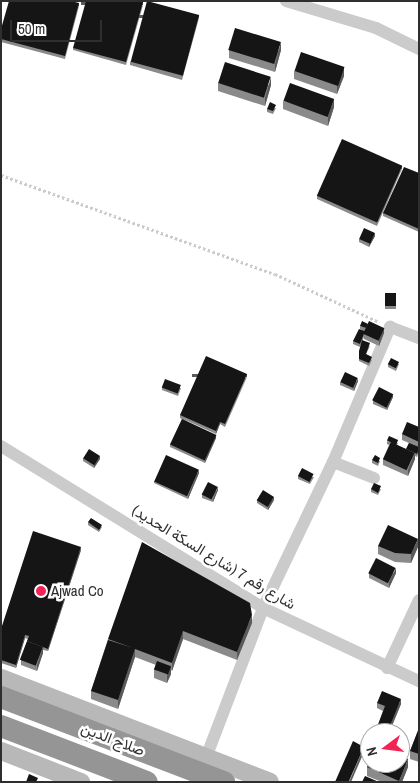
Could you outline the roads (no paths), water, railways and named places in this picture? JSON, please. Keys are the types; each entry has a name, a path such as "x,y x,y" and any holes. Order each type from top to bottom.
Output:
{"highway":[{"name":"صلاح الدين","path":"1,698 224,782"},
{"name":"صلاح الدين","path":"1,726 147,782"}],"street":[{"path":"286,1 376,28 419,49"},
{"path":"207,755 263,608 333,462 390,327 419,338"},
{"name":"شارع رقم 7 (شارع السكة الحديد)","path":"1,446 263,608 387,668 419,681"},
{"path":"333,462 374,478"},
{"path":"387,668 419,600"},
{"path":"1,678 207,755 270,782"},
{"path":"1,751 81,782"}],"place":[{"name":"Ajwad Co","path":"41,591"}]}
